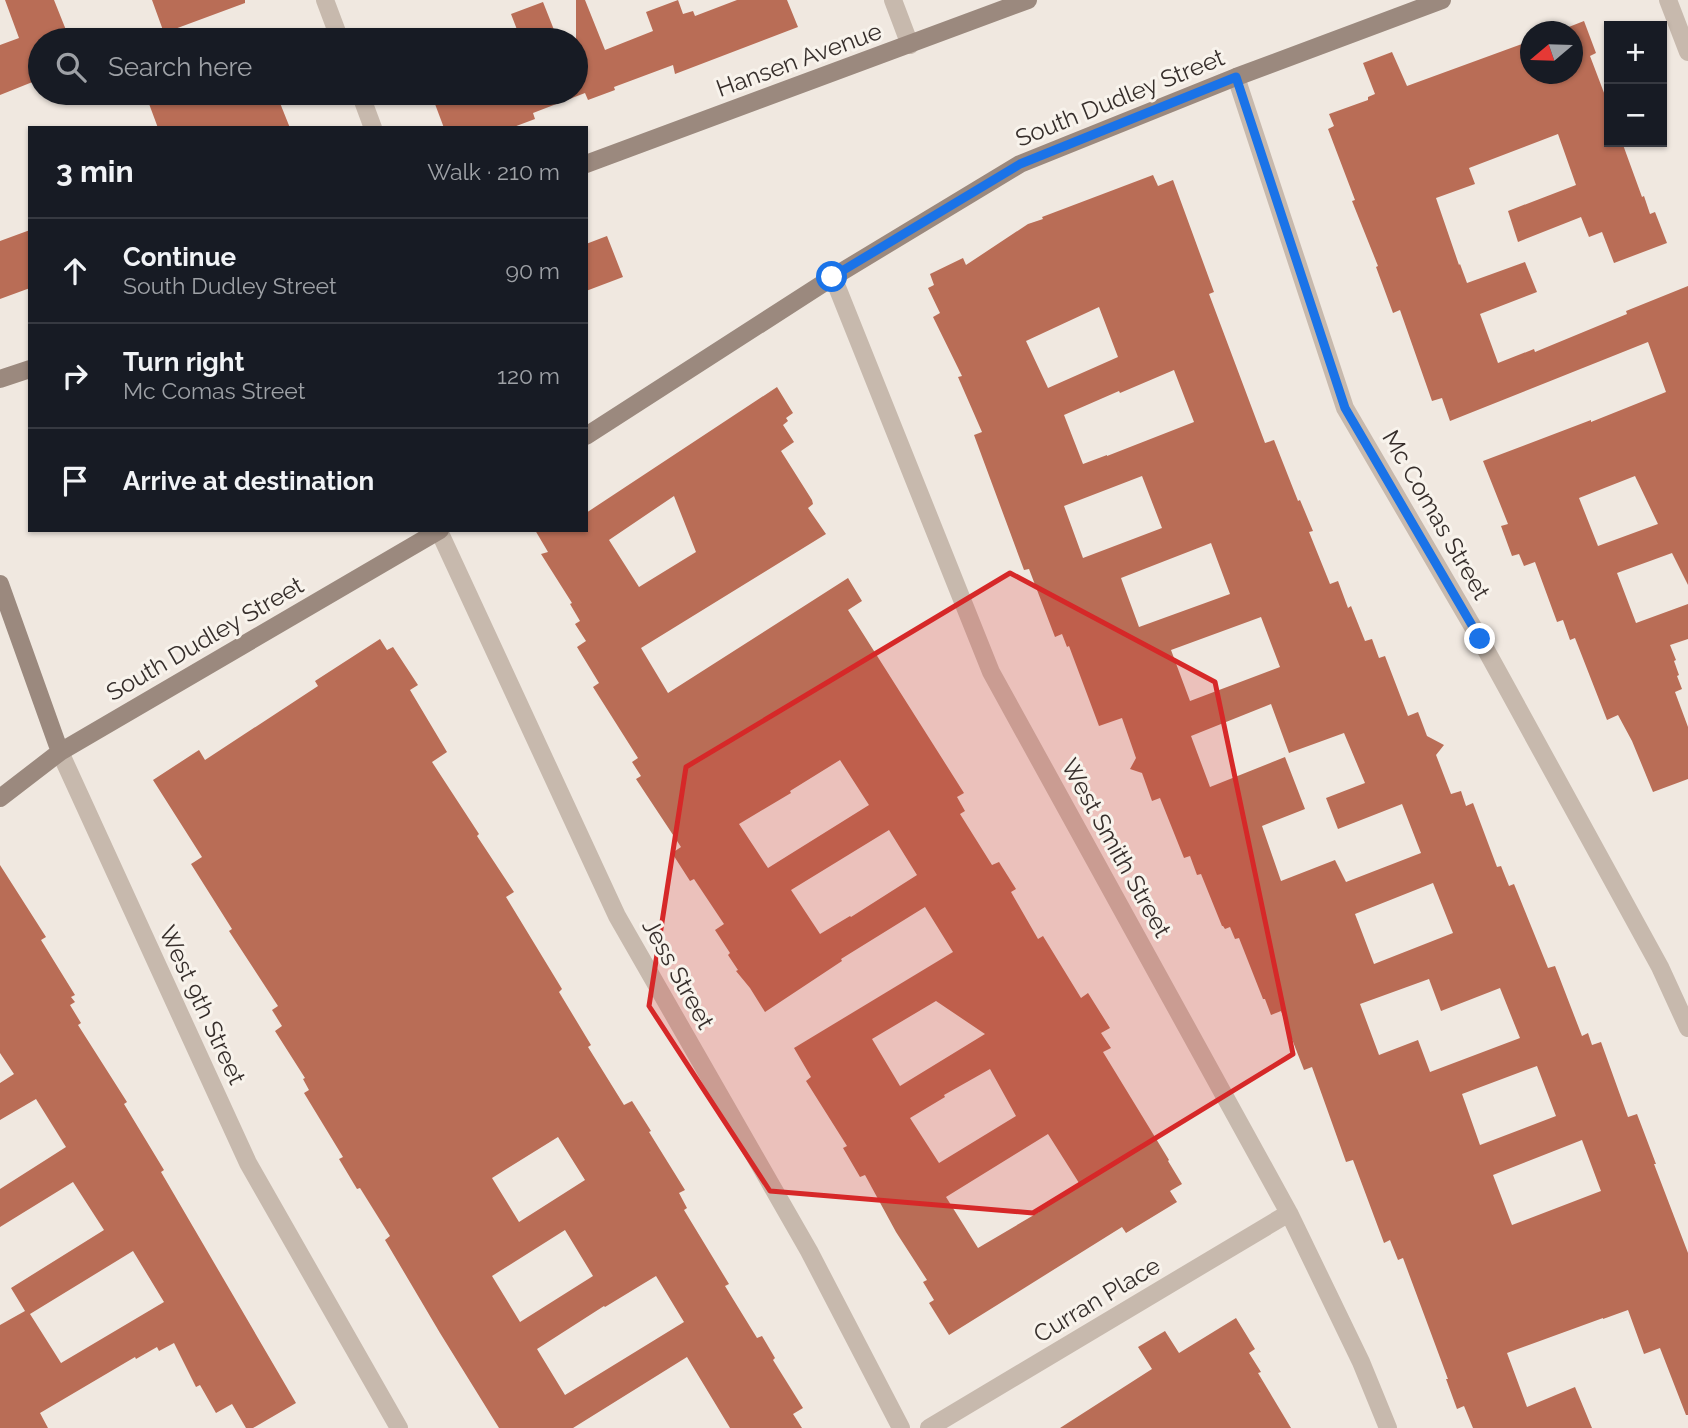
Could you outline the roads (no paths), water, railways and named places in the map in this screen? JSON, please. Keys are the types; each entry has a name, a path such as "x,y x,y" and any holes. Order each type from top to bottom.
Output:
{"street":[{"path":"325,0 336,28"},
{"path":"893,0 910,45"},
{"name":"Hansen Avenue","path":"588,163 1028,0"},
{"name":"South Dudley Street","path":"588,435 832,277 1020,164 1236,77 1442,0"},
{"path":"1668,0 1688,52"},
{"name":"Mc Comas Street","path":"1236,77 1345,408 1480,639 1660,967 1688,1028"},
{"path":"364,105 372,126"},
{"name":"West Smith Street","path":"832,277 991,672 1289,1213 1361,1362 1388,1428"},
{"path":"0,379 28,370"},
{"name":"South Dudley Street","path":"0,798 60,752 437,532"},
{"name":"Jess Street","path":"439,532 617,916 808,1251 901,1428"},
{"name":"West 9th Street","path":"0,584 60,752 248,1163 399,1428"},
{"name":"Curran Place","path":"929,1428 1289,1213"}]}
